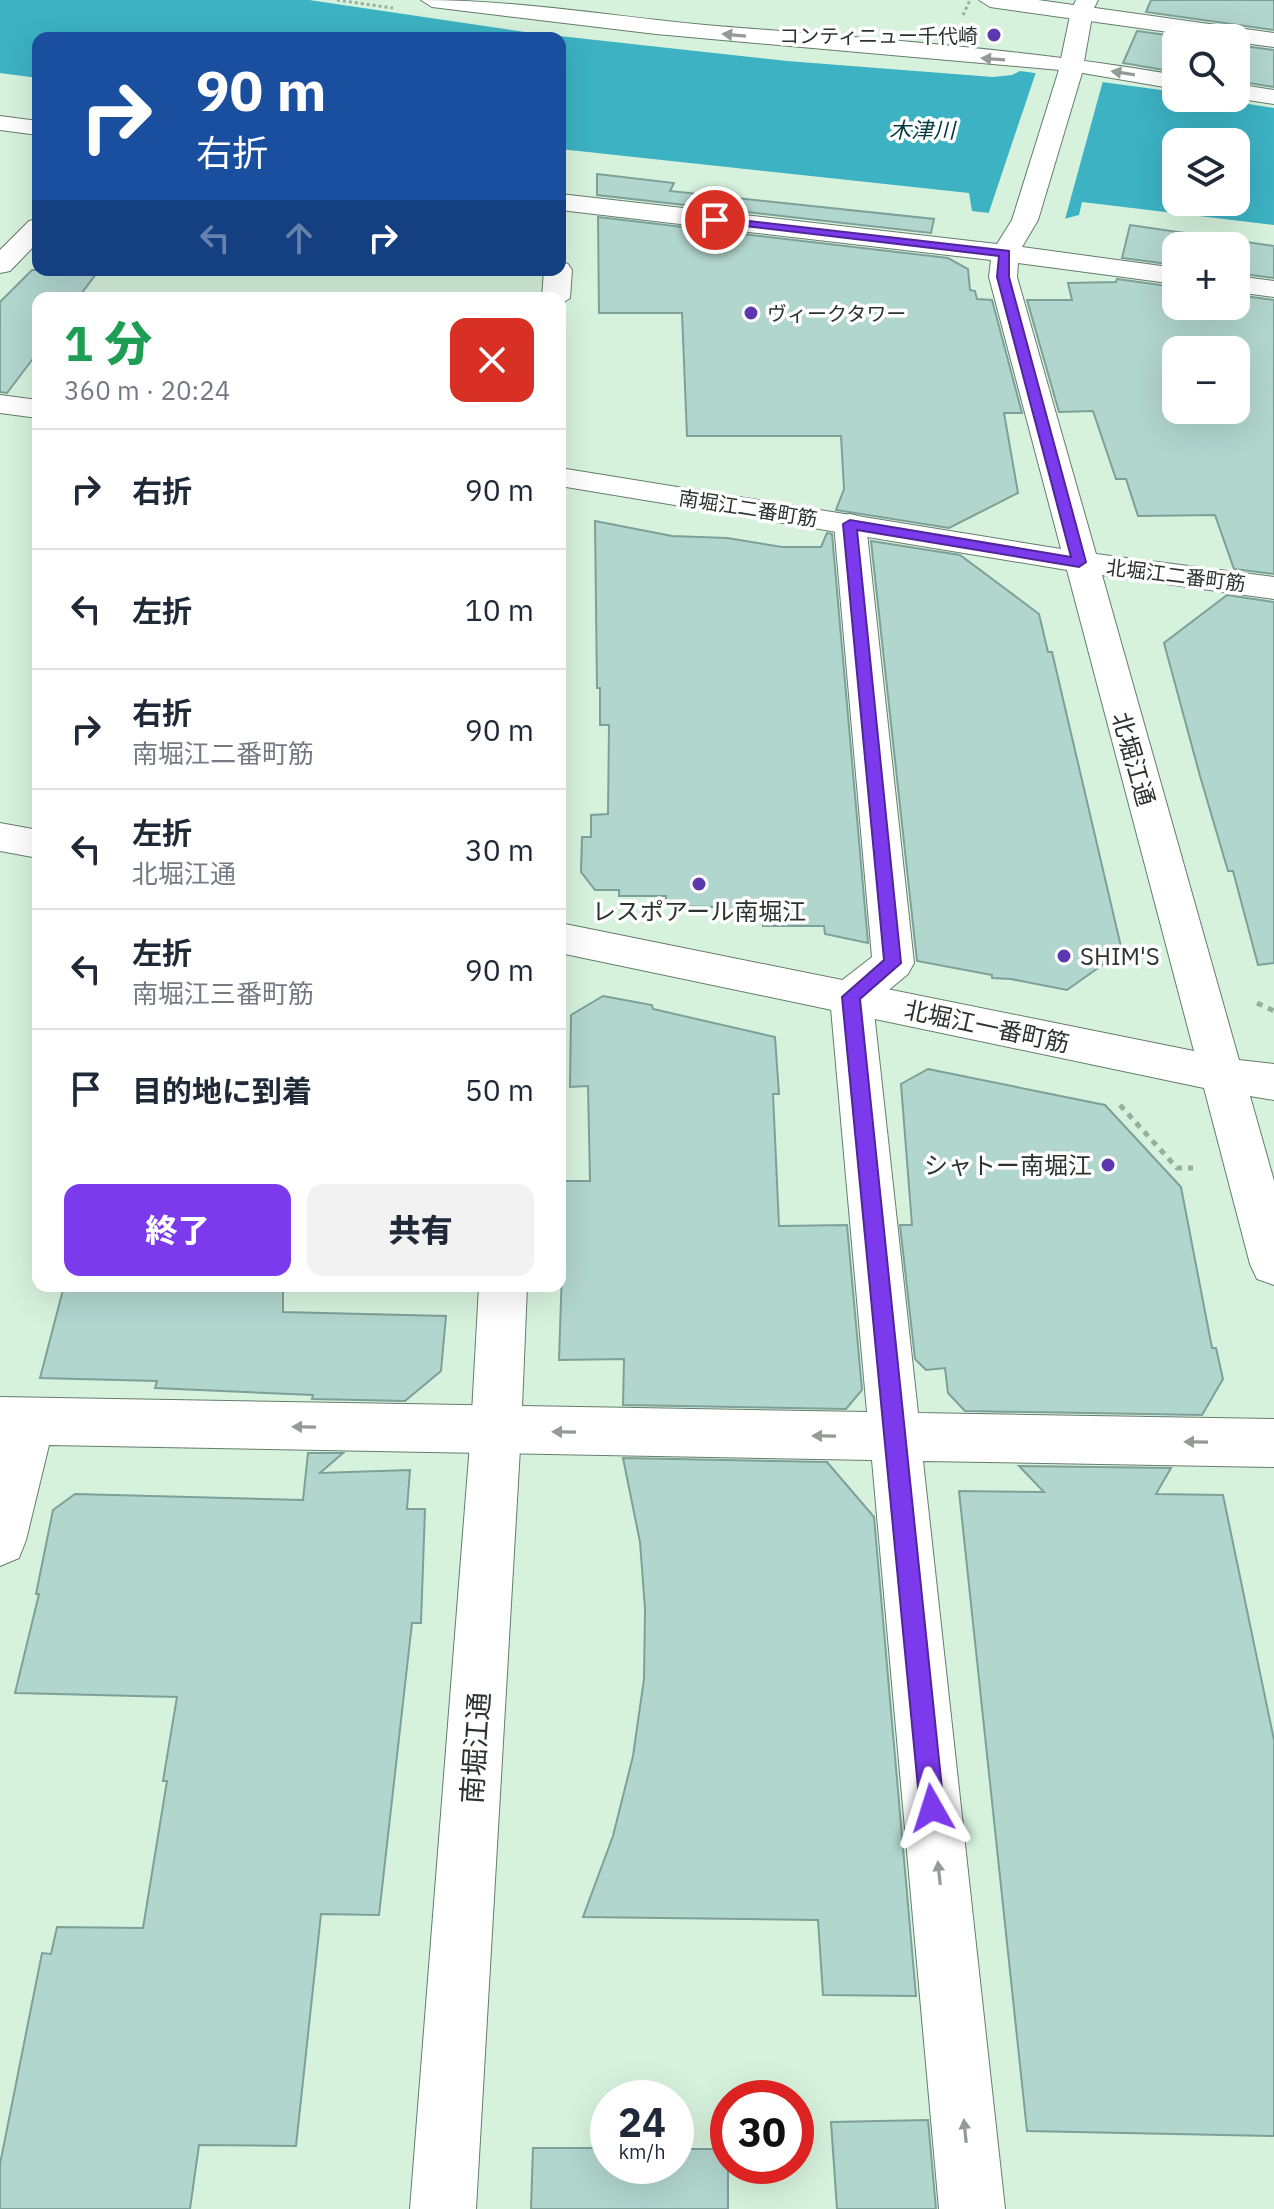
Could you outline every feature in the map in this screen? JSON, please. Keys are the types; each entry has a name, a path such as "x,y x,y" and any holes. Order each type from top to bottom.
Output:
{"street":[{"path":"432,0 656,27 1071,64 1162,80"},
{"path":"990,0 1084,6 1274,40"},
{"path":"1005,253 1025,220 1071,64 1084,6"},
{"path":"1250,93 1274,97"},
{"path":"0,123 32,127"},
{"path":"566,203 1162,274"},
{"path":"0,265 32,233"},
{"name":"北堀江通","path":"1005,253 1003,277 1274,1264"},
{"path":"1250,286 1274,289"},
{"path":"0,404 32,408"},
{"name":"南堀江二番町筋","path":"566,478 1079,562"},
{"path":"850,524 893,963 851,997 972,2209"},
{"name":"北堀江二番町筋","path":"1079,562 1274,588"},
{"path":"0,837 32,843"},
{"name":"北堀江一番町筋","path":"566,939 1224,1075 1274,1082"},
{"name":"南堀江通","path":"443,2209 503,1292"},
{"path":"0,1540 15,1422 1274,1443"}],"path":[{"path":"963,15 970,0"},
{"path":"1261,1003 1274,1011"},
{"path":"1116,1101 1177,1168"}],"water":[{"name":"木津川","path":"0,0 309,0 525,32 32,32 32,77 0,73"},
{"name":"木津川","path":"566,37 787,61 993,77 1020,71 1162,90 1162,112 1250,112 1250,104 1274,108 1274,225 1199,216 1250,216 1250,128 1162,128 1162,212 1082,202 1079,215 1056,221 972,211 969,193 566,150"}],"pier":[{"path":"1037,69 1104,77 1064,223 1057,225 988,215"}],"building":[{"path":"1151,0 1274,0 1274,30 1250,27 1250,24 1146,12"},
{"path":"1137,31 1162,34 1162,70 1123,63"},
{"path":"1250,47 1274,50 1274,87 1250,83"},
{"path":"597,174 674,183 670,191 934,219 931,233 597,195"},
{"path":"598,217 948,258 968,269 970,290 975,291 977,299 992,300 1022,413 1004,413 1018,493 949,528 836,510 844,489 841,436 687,436 682,313 599,313"},
{"path":"1130,225 1178,232 1162,232 1162,263 1122,258"},
{"path":"1250,242 1274,246 1274,278 1250,275"},
{"path":"32,270 32,276 94,276 82,292 32,292 32,360 7,393 0,392 0,302"},
{"path":"1117,279 1162,285 1162,320 1250,320 1250,297 1274,300 1274,574 1234,569 1215,515 1138,516 1126,479 1116,479 1093,411 1059,412 1027,300 1072,300 1068,283 1116,282"},
{"path":"595,521 672,536 727,538 782,547 821,547 827,533 832,534 868,943 825,934 824,926 763,926 763,916 714,916 714,907 666,906 666,896 619,896 619,890 595,890 581,872 582,837 591,837 591,815 608,814 609,725 600,725 600,688 597,688"},
{"path":"871,541 960,555 1039,614 1048,652 1052,652 1122,951 1067,990 992,978 992,975 917,961"},
{"path":"1227,595 1274,602 1274,963 1258,965 1233,871 1228,871 1200,776 1164,643"},
{"path":"603,996 652,1005 653,1009 775,1037 779,1094 773,1094 779,1226 847,1225 862,1390 846,1409 623,1405 624,1359 559,1360 561,1292 566,1292 566,1181 590,1181 588,1086 570,1087 571,1015"},
{"path":"928,1069 1105,1105 1181,1187 1212,1348 1216,1348 1223,1379 1202,1415 965,1411 948,1393 945,1368 926,1370 915,1359 900,1225 912,1225 901,1084"},
{"path":"62,1292 283,1292 283,1312 446,1316 441,1371 405,1401 312,1399 313,1395 155,1388 157,1381 40,1378"},
{"path":"308,1453 343,1453 320,1473 410,1470 407,1509 425,1509 421,1623 412,1623 379,1915 321,1914 296,2146 199,2145 190,2209 0,2209 0,2164 42,1953 51,1954 57,1927 143,1928 177,1697 15,1693 39,1594 36,1594 53,1510 75,1494 303,1500"},
{"path":"623,1458 827,1462 874,1517 916,1996 823,1995 818,1920 583,1917 613,1836 633,1756 644,1679 645,1609 640,1542"},
{"path":"1019,1466 1171,1468 1156,1494 1223,1495 1274,1740 1274,2136 1027,2131 959,1491 1044,1492"},
{"path":"928,2120 936,2209 837,2209 831,2122"},
{"path":"533,2148 590,2148 590,2184 694,2184 694,2149 710,2149 710,2184 728,2184 728,2209 531,2209"}],"place":[{"name":"コンティニュー千代崎","path":"994,35"},
{"name":"ヴィークタワー","path":"751,313"},
{"name":"レスポアール南堀江","path":"699,884"},
{"name":"SHIM'S","path":"1064,956"},
{"name":"シャトー南堀江","path":"1108,1165"}],"route":[{"path":"715,220 1005,253 1003,277 1079,562 850,524 893,963 851,997 932,1808"}]}
